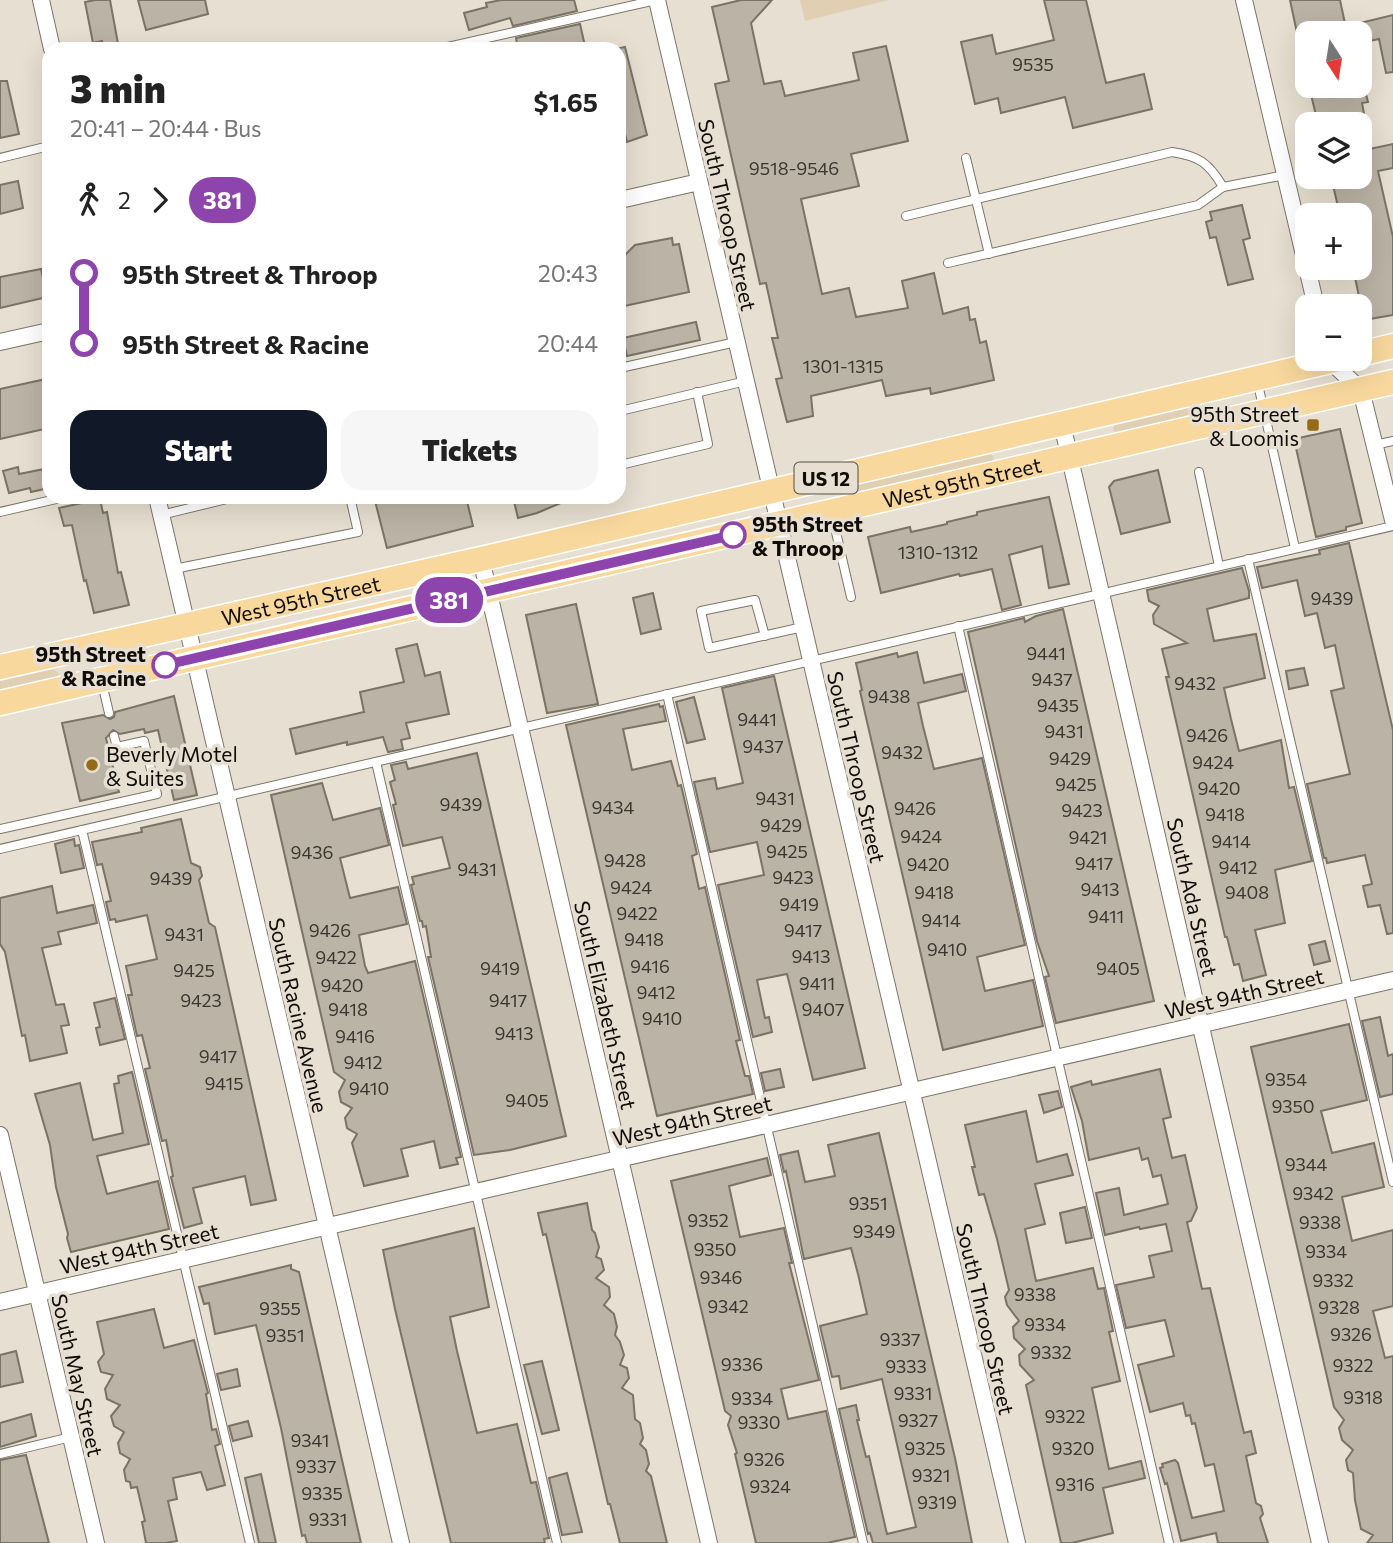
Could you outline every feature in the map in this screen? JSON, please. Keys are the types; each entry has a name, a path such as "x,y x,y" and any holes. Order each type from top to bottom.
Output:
{"main road":[{"path":"1372,351 1393,346"},
{"name":"West 95th Street","path":"0,667 481,559 1295,369"},
{"name":"West 95th Street","path":"0,703 1393,383"}],"street":[{"path":"41,0 50,42"},
{"name":"South Throop Street","path":"656,0 1017,1543"},
{"path":"1244,0 1313,294"},
{"path":"626,199 699,182"},
{"path":"0,342 42,333"},
{"path":"1343,371 1361,390 1393,518"},
{"name":"South Ada Street","path":"1062,424 1320,1543"},
{"name":"South Racine Avenue","path":"159,504 401,1543"},
{"name":"South Elizabeth Street","path":"481,559 709,1543"},
{"name":"West 94th Street","path":"0,1302 1393,980"},
{"name":"South May Street","path":"1,1145 96,1543"}],"lane":[{"path":"470,42 656,0"},
{"path":"0,158 42,148"},
{"path":"906,216 1172,152 1187,154 1212,167 1223,187"},
{"path":"966,158 989,254"},
{"path":"948,263 1198,205 1223,187 1285,175"},
{"path":"626,367 736,342"},
{"path":"1256,378 1295,548"},
{"path":"626,410 746,381"},
{"path":"626,464 708,444 697,392"},
{"path":"1374,444 1393,441"},
{"path":"1199,472 1219,566"},
{"path":"0,512 42,502"},
{"path":"161,515 206,504"},
{"path":"174,569 358,532 352,504"},
{"path":"831,512 851,597"},
{"path":"0,849 1295,548 1393,518"},
{"path":"1248,559 1393,1182"},
{"path":"765,636 755,600 701,611 709,648 765,636 803,627"},
{"path":"958,626 1169,1543"},
{"path":"101,680 109,713"},
{"path":"667,694 863,1543"},
{"path":"0,829 157,794 144,741 117,747 114,736"},
{"path":"376,762 557,1543"},
{"path":"82,830 250,1543"},
{"path":"0,1454 71,1437"}],"shaded area":[{"path":"800,0 889,0 805,21"},
{"path":"1208,402 1208,408 1170,421 1117,433 1113,430 1115,423"},
{"path":"989,452 994,458 991,462 857,493 854,491 855,484"},
{"path":"54,669 59,674 56,678 0,691 0,681"}],"building":[{"path":"110,0 118,42 93,42 85,2"},
{"path":"138,0 205,0 208,14 146,30"},
{"path":"501,0 574,0 577,11 513,26 510,18 469,30 464,13 487,7 486,3"},
{"path":"741,0 772,0 751,23 764,84 781,81 785,96 859,80 853,53 886,46 908,141 851,154 859,186 801,199 822,294 849,288 856,317 908,308 902,281 934,273 943,314 968,307 970,320 975,319 980,343 986,341 994,380 931,394 930,388 886,396 882,380 811,396 813,416 787,422 776,379 782,378 772,338 778,338 766,283 760,284 715,84 729,81 712,7"},
{"path":"1044,0 1086,0 1106,83 1144,74 1152,109 1073,128 1065,97 1001,113 998,98 975,104 961,42 992,35 996,54 1054,40"},
{"path":"1290,0 1340,0 1344,21 1295,21 1295,24"},
{"path":"1393,15 1393,72 1386,73 1379,39 1372,40 1372,21 1368,21"},
{"path":"580,24 584,42 517,42 516,38"},
{"path":"626,51 647,135 627,142 626,138"},
{"path":"0,81 7,81 19,134 0,138"},
{"path":"1312,98 1367,98 1368,102 1362,103 1364,112 1315,112"},
{"path":"1393,144 1393,168 1378,171 1393,237 1393,315 1372,319 1372,294 1358,294 1356,280 1372,280 1372,203 1337,203 1334,189 1372,189 1372,148"},
{"path":"18,181 23,208 0,214 0,185"},
{"path":"1242,205 1250,238 1243,240 1253,279 1228,285 1216,237 1210,238 1206,222 1212,220 1210,212"},
{"path":"672,238 673,245 679,244 689,292 626,306 626,254 635,245"},
{"path":"41,269 42,298 0,308 0,277"},
{"path":"696,322 700,340 627,356 626,337"},
{"path":"42,380 42,430 0,439 0,389"},
{"path":"1340,429 1362,523 1316,537 1294,439"},
{"path":"18,467 19,474 42,469 42,490 31,492 30,488 9,493 3,471"},
{"path":"1158,470 1170,522 1121,534 1109,487 1114,481"},
{"path":"1049,497 1069,584 1049,588 1042,546 1009,555 1021,605 1002,610 992,569 881,593 868,537 910,527 911,532 977,515 977,512"},
{"path":"77,504 101,504 103,513 107,512 118,573 121,572 129,605 94,613 72,525 64,526 59,508"},
{"path":"376,504 468,504 473,526 387,548"},
{"path":"515,504 558,504 537,513 518,518"},
{"path":"1349,543 1393,730 1393,933 1387,934 1380,905 1368,907 1363,886 1372,884 1365,855 1327,863 1324,858 1307,784 1350,774 1331,691 1344,688 1335,645 1325,648 1317,613 1305,616 1297,580 1262,588 1257,567 1320,554 1319,550"},
{"path":"1242,568 1249,598 1207,609 1214,641 1256,634 1265,678 1224,688 1231,719 1239,751 1281,740 1289,788 1294,787 1312,861 1275,870 1285,923 1255,930 1266,975 1243,981 1239,964 1234,965 1225,937 1166,677 1169,677 1162,649 1187,643 1154,624 1153,615 1159,606 1149,601 1147,590"},
{"path":"653,593 661,629 641,634 633,598"},
{"path":"576,604 598,704 547,713 526,615"},
{"path":"1063,609 1154,1001 1056,1023 1045,977 1049,976 1037,941 968,632 1024,618 1025,622 1036,616"},
{"path":"417,644 425,676 440,672 449,714 406,723 410,738 401,740 403,749 388,752 383,737 296,754 290,729 364,712 360,692 404,682 396,649"},
{"path":"917,652 924,683 962,674 966,691 918,703 923,726 934,769 982,758 1025,945 977,957 985,991 1033,980 1043,1026 943,1050 860,691 862,690 856,663 897,653 898,657"},
{"path":"1304,668 1308,685 1289,689 1286,671"},
{"path":"774,676 865,1068 813,1080 787,974 757,980 765,1018 769,1017 772,1032 753,1037 718,885 764,875 757,842 710,852 694,782 715,778 717,789 743,783 722,688"},
{"name":"Beverly Motel & Suites","path":"174,696 197,795 174,800 158,730 145,733 144,729 120,734 113,730 106,738 119,792 80,801 62,723 103,715 110,719 115,712"},
{"path":"694,697 705,739 687,743 676,702"},
{"path":"659,704 660,707 663,706 666,721 623,729 632,770 671,761 678,786 681,785 697,854 692,856 699,889 705,887 740,1040 736,1041 745,1076 749,1076 753,1094 657,1116 566,725"},
{"path":"477,753 566,1136 510,1150 474,1155 428,957 431,957 426,926 423,927 420,921 411,885 414,884 412,877 450,868 442,837 403,846 390,782 395,780 391,765 406,762 408,769"},
{"path":"322,783 333,820 380,808 389,845 340,858 350,898 398,887 407,924 359,935 365,966 368,973 415,961 461,1157 456,1158 458,1164 440,1168 434,1141 401,1149 408,1176 364,1186 352,1143 357,1134 347,1128 345,1118 352,1108 341,1102 339,1092 345,1080 334,1072 271,795"},
{"path":"181,819 191,863 200,867 202,876 199,880 209,923 215,927 276,1200 251,1205 245,1176 193,1188 202,1223 184,1228 171,1177 173,1176 166,1140 162,1141 145,1069 150,1068 142,1035 137,1036 128,995 132,995 126,966 157,959 147,915 116,922 115,919 110,920 106,902 111,901 102,864 97,865 92,842 142,832 141,828"},
{"path":"74,839 75,846 79,845 84,868 61,873 55,844"},
{"path":"52,886 57,913 93,905 97,923 58,932 61,944 42,948 56,1005 64,1004 69,1025 61,1026 67,1053 30,1061 25,1035 22,1036 5,952 0,944 0,898"},
{"path":"1325,941 1330,961 1314,965 1309,945"},
{"path":"115,998 125,1039 100,1045 96,1028 100,1027 94,1003"},
{"path":"1380,1017 1388,1056 1393,1054 1393,1094 1380,1097 1362,1021"},
{"path":"1349,1024 1367,1100 1321,1111 1332,1153 1374,1143 1384,1187 1342,1197 1352,1241 1393,1230 1393,1306 1373,1311 1385,1358 1393,1356 1393,1543 1367,1543 1373,1535 1361,1529 1353,1473 1348,1470 1346,1460 1353,1450 1342,1440 1339,1428 1344,1420 1334,1407 1251,1047"},
{"path":"780,1069 784,1087 765,1091 761,1073"},
{"path":"1160,1069 1171,1117 1163,1119 1172,1158 1185,1155 1197,1208 1191,1221 1187,1222 1202,1289 1210,1288 1244,1433 1251,1431 1256,1453 1246,1456 1256,1503 1261,1506 1263,1514 1260,1518 1268,1543 1218,1543 1216,1533 1181,1541 1167,1483 1165,1484 1160,1468 1163,1467 1162,1464 1175,1460 1178,1463 1192,1518 1224,1511 1214,1464 1205,1466 1195,1423 1192,1424 1190,1415 1186,1416 1183,1403 1150,1412 1138,1365 1174,1356 1165,1320 1126,1328 1116,1285 1154,1277 1149,1256 1172,1251 1166,1224 1105,1235 1096,1193 1119,1188 1124,1215 1168,1204 1161,1175 1153,1177 1148,1158 1142,1160 1139,1148 1089,1160 1082,1121 1071,1087 1091,1081 1092,1085"},
{"path":"132,1072 149,1144 97,1156 107,1194 158,1181 169,1229 71,1252 56,1187 50,1145 35,1094 80,1083 93,1140 123,1133 114,1084 119,1083 118,1076"},
{"path":"1058,1091 1062,1107 1044,1113 1039,1095"},
{"path":"1026,1111 1037,1162 1067,1154 1073,1175 1035,1184 1045,1224 1025,1229 1036,1281 1093,1268 1098,1289 1104,1288 1113,1331 1109,1332 1120,1381 1092,1388 1109,1469 1141,1461 1145,1478 1103,1488 1113,1533 1072,1543 1061,1543 1026,1385 1034,1380 1020,1365 1019,1355 1025,1349 1014,1338 1013,1327 1019,1321 1007,1305 1005,1297 1009,1290 984,1194 979,1195 965,1125"},
{"path":"879,1133 955,1458 972,1543 873,1543 870,1533 868,1534 839,1409 856,1405 857,1420 866,1457 869,1456 887,1534 916,1527 882,1379 841,1389 839,1376 832,1377 820,1326 867,1314 858,1274 851,1248 804,1259 786,1171 784,1172 780,1155 798,1151 805,1182 835,1176 828,1145"},
{"path":"767,1158 771,1175 729,1186 740,1237 784,1228 792,1263 789,1263 819,1380 781,1389 788,1419 826,1411 855,1537 827,1543 756,1543 735,1454 737,1453 728,1425 731,1416 725,1411 671,1181"},
{"path":"587,1203 592,1230 599,1247 596,1257 601,1259 604,1270 596,1278 609,1287 610,1297 604,1305 614,1314 617,1327 615,1335 624,1355 620,1365 627,1368 629,1378 622,1388 633,1395 635,1419 640,1423 643,1438 640,1444 646,1450 649,1464 646,1471 651,1476 667,1543 620,1543 608,1504 546,1234 543,1235 538,1213"},
{"path":"1085,1207 1092,1238 1066,1243 1060,1213"},
{"path":"474,1228 489,1307 450,1317 457,1351 477,1433 517,1424 531,1483 536,1482 549,1538 544,1539 545,1543 451,1543 395,1309 383,1250"},
{"path":"291,1265 291,1269 299,1272 361,1543 307,1543 305,1535 302,1536 281,1428 256,1325 215,1334 209,1303 204,1304 199,1287"},
{"path":"154,1309 164,1348 194,1340 208,1393 212,1430 216,1429 220,1444 215,1446 225,1485 207,1490 201,1472 173,1478 177,1499 168,1501 177,1541 166,1543 146,1543 142,1522 145,1521 137,1487 131,1488 130,1482 126,1481 124,1470 130,1459 120,1453 118,1443 124,1432 114,1426 111,1416 120,1405 107,1399 105,1389 113,1375 101,1372 98,1362 104,1354 97,1322"},
{"path":"16,1351 23,1382 0,1387 0,1355"},
{"path":"542,1361 559,1430 542,1434 524,1365"},
{"path":"237,1369 240,1386 221,1390 217,1374"},
{"path":"31,1414 36,1436 0,1447 0,1423"},
{"path":"248,1421 252,1436 233,1441 229,1426"},
{"path":"26,1455 49,1543 0,1543 0,1460"},
{"path":"567,1473 582,1532 562,1535 549,1478"},
{"path":"261,1474 276,1543 259,1543 245,1478"}],"bus line":[{"name":"381","path":"165,665 733,535"}],"place":[{"name":"95th Street & Loomis","path":"1313,425"},
{"name":"95th Street & Throop","path":"733,535"},
{"name":"95th Street & Racine","path":"165,665"},
{"name":"Beverly Motel & Suites","path":"92,765"}]}
